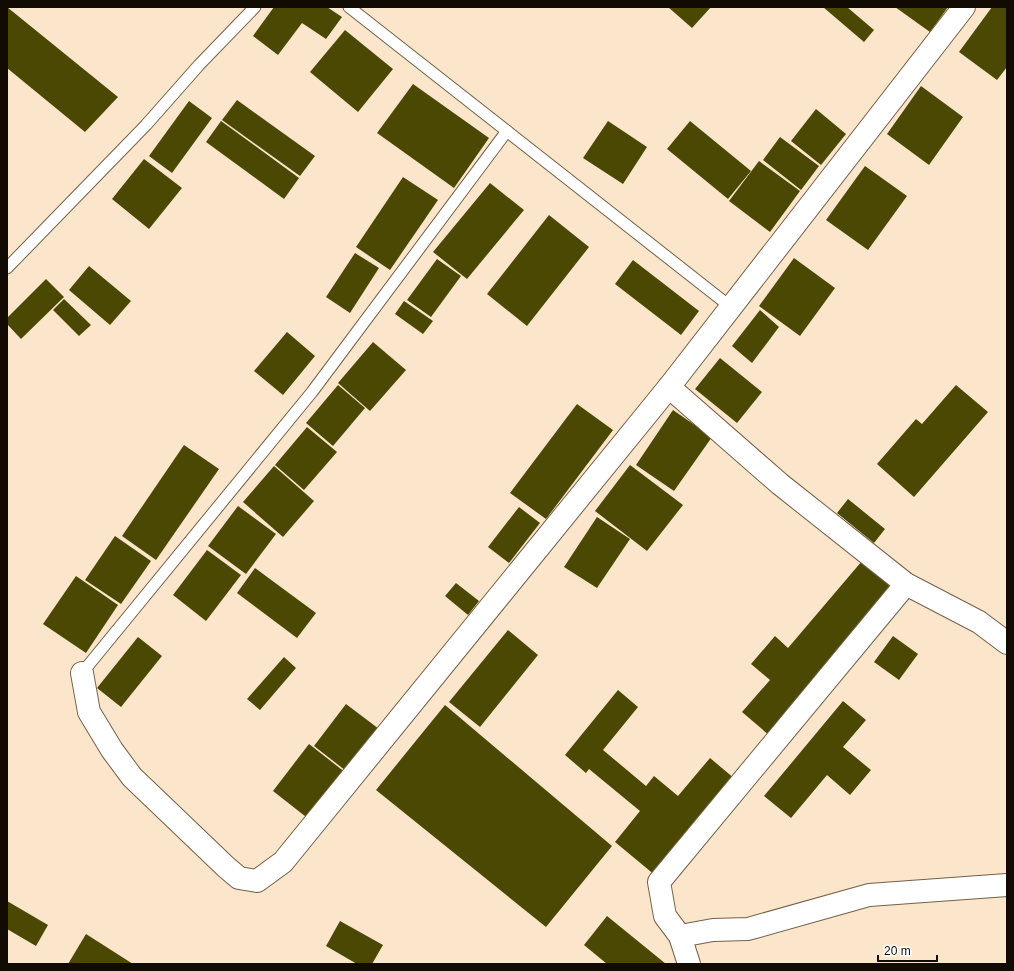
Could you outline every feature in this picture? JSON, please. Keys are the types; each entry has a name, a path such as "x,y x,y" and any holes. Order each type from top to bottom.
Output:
{"street":[{"path":"82,674 90,712 112,750 132,777 239,878 257,881 284,862 732,308 964,7"},
{"path":"669,387 780,484 906,584 979,622 1007,644"},
{"path":"689,964 680,936 665,916 659,882 906,584"},
{"path":"680,936 713,930 748,930 869,896 1007,885"}],"lane":[{"path":"7,268 146,125 255,7"},
{"path":"349,7 732,308"},
{"path":"82,674 312,392 507,131"}],"building":[{"path":"7,7 118,97 85,132 7,68"},
{"path":"274,7 327,7 342,17 326,39 302,23 278,55 253,36"},
{"path":"668,7 711,7 692,28"},
{"path":"823,7 847,7 874,30 864,42"},
{"path":"895,7 948,7 930,32"},
{"path":"992,7 1007,7 1007,67 997,80 959,52"},
{"path":"345,30 393,69 358,112 310,72"},
{"path":"413,84 489,138 454,188 377,133"},
{"path":"921,86 963,117 929,165 887,134"},
{"path":"237,100 315,156 300,176 222,120"},
{"path":"189,101 212,118 172,173 149,156"},
{"path":"816,109 846,134 821,165 791,141"},
{"path":"221,121 299,178 284,199 206,142"},
{"path":"608,121 647,147 623,184 583,158"},
{"path":"690,121 751,171 728,199 667,149"},
{"path":"780,137 819,166 801,190 763,160"},
{"path":"144,159 182,188 149,229 112,199"},
{"path":"759,161 800,191 770,232 729,201"},
{"path":"865,166 907,196 868,250 826,220"},
{"path":"403,177 438,200 390,270 356,247"},
{"path":"490,183 524,210 467,279 433,252"},
{"path":"549,215 589,247 527,326 487,294"},
{"path":"355,253 379,268 350,313 326,297"},
{"path":"794,258 835,288 800,336 759,306"},
{"path":"437,259 461,276 431,317 407,300"},
{"path":"633,260 699,311 681,335 615,284"},
{"path":"89,266 131,301 110,325 69,290"},
{"path":"46,279 64,297 21,339 7,324 7,318"},
{"path":"64,299 91,325 79,336 53,310"},
{"path":"404,301 433,321 423,334 395,314"},
{"path":"760,310 779,327 752,363 732,346"},
{"path":"287,332 315,356 283,395 254,371"},
{"path":"373,342 406,370 370,411 338,383"},
{"path":"720,358 762,392 737,423 695,389"},
{"path":"338,385 365,408 333,446 306,423"},
{"path":"956,385 988,412 914,497 877,464 916,419 922,424"},
{"path":"577,404 613,430 546,519 510,493"},
{"path":"673,410 712,437 674,491 636,465"},
{"path":"307,427 337,452 304,490 275,465"},
{"path":"184,445 219,469 156,560 122,536"},
{"path":"630,465 683,505 647,551 595,511"},
{"path":"274,466 314,501 283,537 243,502"},
{"path":"848,499 885,529 874,543 837,513"},
{"path":"238,506 276,534 246,574 208,546"},
{"path":"519,507 540,523 509,563 488,547"},
{"path":"597,517 630,539 597,588 564,567"},
{"path":"115,536 151,561 121,604 85,580"},
{"path":"207,550 241,575 206,621 173,595"},
{"path":"862,561 895,588 770,736 742,712 770,680 751,664 775,636 788,648"},
{"path":"255,568 316,613 297,638 237,593"},
{"path":"76,576 118,605 86,653 43,624"},
{"path":"456,583 479,601 468,615 445,596"},
{"path":"508,630 538,655 480,727 449,702"},
{"path":"893,636 918,654 899,680 874,662"},
{"path":"138,637 162,656 121,707 97,688"},
{"path":"284,657 296,668 260,710 247,699"},
{"path":"618,690 638,707 603,750 646,786 654,776 678,796 710,758 735,779 656,876 615,842 640,811 589,769 586,773 565,755"},
{"path":"843,701 866,720 843,747 871,770 850,795 827,775 791,818 764,796"},
{"path":"346,704 383,732 350,774 314,746"},
{"path":"445,705 612,846 546,927 376,790"},
{"path":"309,744 346,773 310,820 273,791"},
{"path":"7,901 48,925 36,946 7,929"},
{"path":"607,916 666,964 607,964 584,945"},
{"path":"340,921 383,945 372,964 357,964 326,946"},
{"path":"86,934 133,964 68,964"}]}
